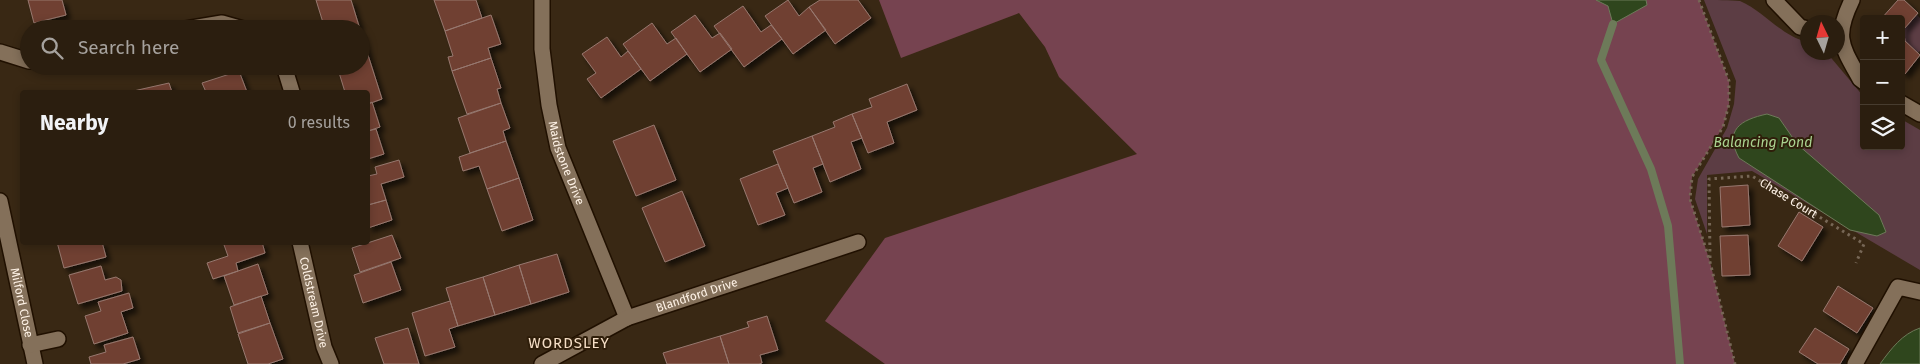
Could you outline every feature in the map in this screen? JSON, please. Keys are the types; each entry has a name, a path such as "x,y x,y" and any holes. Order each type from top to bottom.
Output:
{"street":[{"name":"Maidstone Drive","path":"542,0 542,49 549,105 558,148 627,318"},
{"path":"1774,0 1800,27"},
{"path":"1845,15 1852,0"},
{"path":"1845,53 1860,80"},
{"path":"0,54 20,59"},
{"path":"287,75 291,90"},
{"path":"1904,105 1920,114"},
{"name":"Milford Close","path":"0,201 35,364"},
{"name":"Blandford Drive","path":"542,364 627,318 858,242"},
{"name":"Coldstream Drive","path":"301,245 324,347 331,364"},
{"path":"1855,364 1898,287 1920,292"},
{"name":"Milford Close","path":"30,345 58,339"}],"path":[{"path":"1699,0 1729,81 1729,104 1723,127 1692,178 1690,199 1710,262 1735,364"},
{"name":"Chase Court","path":"1710,262 1709,179 1752,176 1864,244 1856,263"}],"shaded area":[{"path":"879,0 1699,0 1729,81 1729,104 1723,127 1692,177 1690,199 1710,262 1735,364 885,364 825,321 885,238 1137,154 1059,77 1045,47 1019,13 901,58"},
{"path":"1704,0 1740,1 1800,40 1800,60 1833,60 1860,92 1860,150 1905,150 1905,121 1920,130 1920,270 1752,171 1707,175 1707,234 1695,199 1698,179 1727,128 1734,104 1736,81"},
{"path":"1917,15 1920,18 1920,51 1918,53 1905,41 1905,28"}],"water":[{"path":"1596,0 1646,0 1647,5 1613,24 1608,6"},
{"name":"Balancing Pond","path":"1767,114 1779,118 1797,144 1879,215 1886,232 1877,236 1850,230 1739,158 1733,140 1737,128 1749,119"},
{"path":"1920,328 1920,364 1880,364 1902,338"}],"building":[{"path":"28,0 62,0 66,15 46,20 33,20"},
{"path":"316,0 351,0 357,20 322,20"},
{"path":"434,0 476,0 482,18 445,31"},
{"path":"788,0 799,16 809,7 826,30 793,54 765,16"},
{"path":"820,0 858,0 871,18 835,44 809,7"},
{"path":"1898,0 1904,0 1918,13 1905,28 1905,15 1885,15"},
{"path":"743,6 761,32 771,25 782,39 744,67 714,26"},
{"path":"491,15 501,44 488,48 491,58 452,71 448,57 453,56 445,31"},
{"path":"695,15 712,38 720,33 732,49 700,72 671,32"},
{"path":"652,23 667,44 676,38 687,54 650,81 623,44"},
{"path":"607,37 621,57 628,51 641,69 601,98 587,79 596,73 582,54"},
{"path":"1905,41 1920,55 1905,74"},
{"path":"491,58 501,88 497,89 501,103 467,114 452,71"},
{"path":"370,61 382,99 370,103 370,90 344,90 340,75 370,75"},
{"path":"227,75 241,75 246,90 205,90 202,83"},
{"path":"169,83 171,90 138,90"},
{"path":"907,84 917,110 887,122 894,143 868,153 852,114 872,107 869,99"},
{"path":"372,102 380,127 370,130 370,103"},
{"path":"501,103 510,128 503,131 506,141 470,153 458,118"},
{"path":"852,114 862,138 851,142 861,169 830,182 812,136 835,127 833,122"},
{"path":"654,125 676,180 636,196 613,141"},
{"path":"376,129 384,154 370,158 370,130"},
{"path":"812,136 823,164 813,168 822,192 794,203 773,151"},
{"path":"506,141 519,178 487,189 479,166 463,171 459,157"},
{"path":"399,160 404,177 381,184 386,200 370,204 370,176 377,174 375,167"},
{"path":"778,164 788,188 776,193 785,215 758,225 740,179"},
{"path":"519,178 533,220 502,231 487,189"},
{"path":"1748,185 1750,225 1722,227 1720,187"},
{"path":"682,191 705,246 665,262 642,208"},
{"path":"386,200 392,220 370,227 370,204"},
{"path":"1799,212 1823,227 1802,261 1778,246"},
{"path":"392,235 401,258 360,272 352,248 370,245 370,242"},
{"path":"1748,235 1750,275 1722,276 1720,236"},
{"path":"58,245 103,245 106,257 64,268"},
{"path":"224,245 263,245 265,253 236,263 238,271 213,279 207,263 228,256"},
{"path":"557,254 569,292 531,304 519,265"},
{"path":"391,262 401,290 363,303 354,275"},
{"path":"258,264 268,294 234,305 224,276"},
{"path":"519,265 531,304 495,315 483,277"},
{"path":"101,266 105,280 116,277 121,280 122,291 78,304 69,275"},
{"path":"483,277 495,315 458,326 446,288"},
{"path":"1838,286 1873,308 1857,333 1823,311"},
{"path":"129,293 133,308 121,312 128,333 94,344 85,316 101,311 98,302"},
{"path":"261,296 270,323 238,333 230,307"},
{"path":"450,301 458,326 449,329 455,347 425,356 412,313"},
{"path":"767,316 778,350 760,355 762,363 759,364 729,364 720,336 749,327 747,322"},
{"path":"270,323 283,359 268,364 248,364 238,334"},
{"path":"408,328 419,364 384,364 375,338"},
{"path":"1815,328 1849,349 1840,364 1818,364 1799,352"},
{"path":"720,336 729,364 667,364 663,353"},
{"path":"133,337 140,359 123,364 91,364 89,357 106,352 104,345"}],"waterway":[{"path":"1613,24 1601,60 1651,169 1668,226 1680,364"}],"district":[{"name":"WORDSLEY","path":"569,343"}]}
